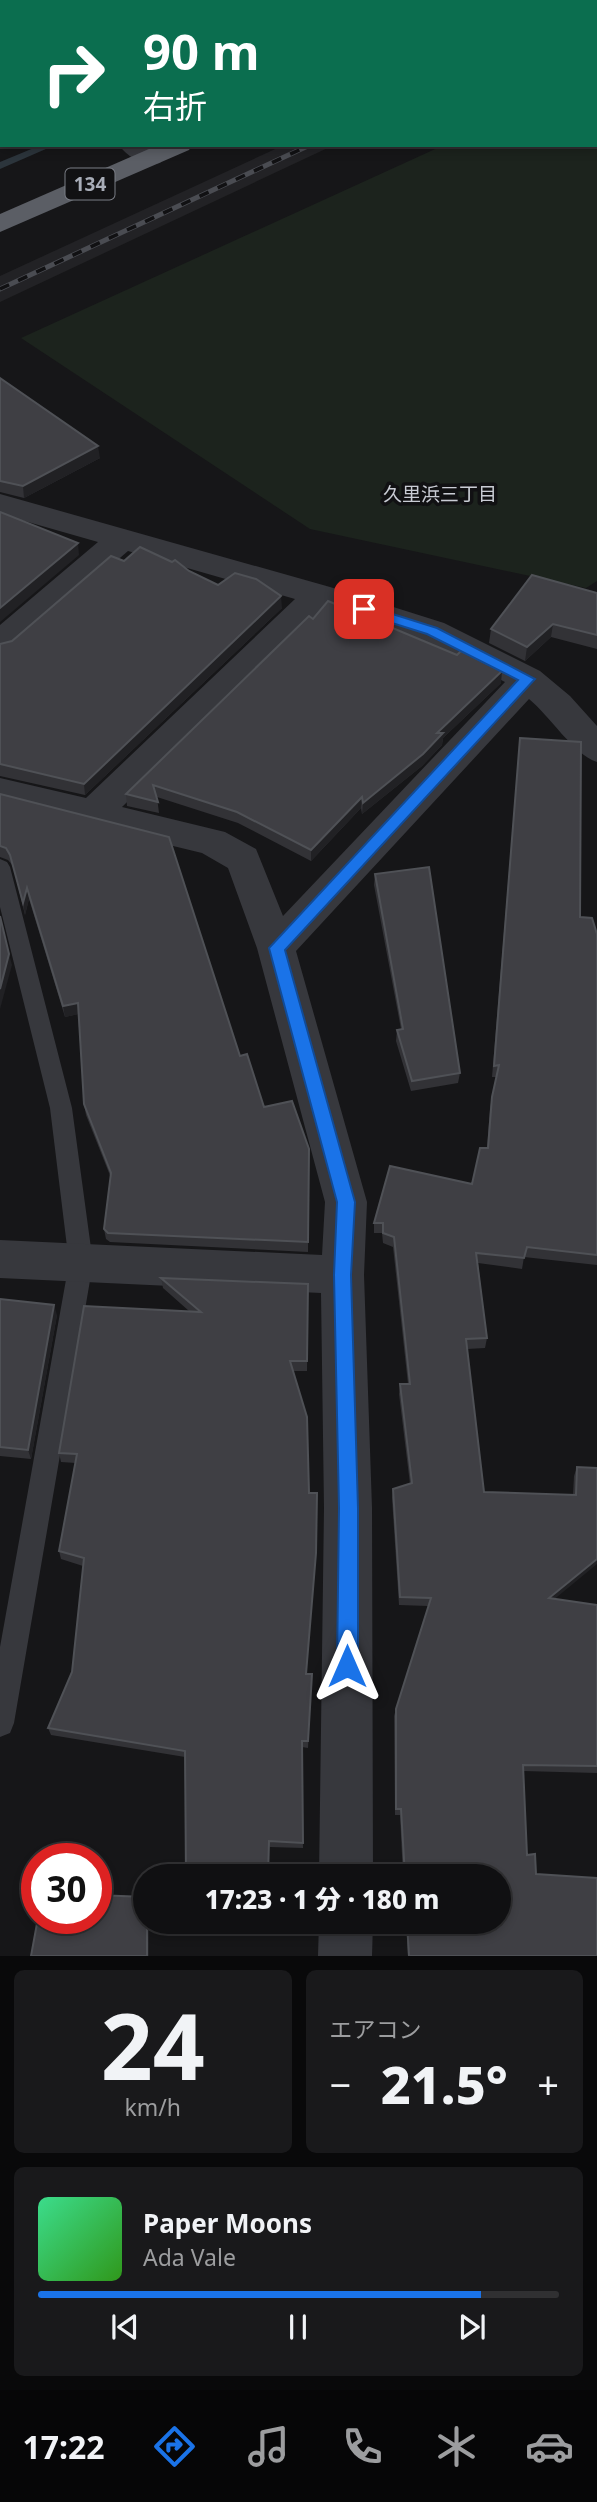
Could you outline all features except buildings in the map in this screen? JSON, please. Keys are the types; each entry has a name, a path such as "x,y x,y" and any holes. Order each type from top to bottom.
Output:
{"highway":[{"name":"134","path":"0,224 141,151 167,147"}],"street":[{"path":"0,504 319,595 432,631 528,679 558,704 597,749"},
{"path":"0,643 121,540"},
{"path":"93,813 319,595"},
{"path":"276,948 528,679"},
{"path":"0,791 212,842 243,859 276,948 346,1202 342,1275 348,1508 346,1864"},
{"path":"0,1259 342,1275"},
{"path":"345,1934 345,1956"}],"lane":[{"path":"0,867 61,1108 81,1263 0,1723"}],"shaded area":[{"path":"280,147 330,147 0,302 0,276"},
{"path":"440,147 597,147 597,581 586,588 310,529 21,338"}],"waterway":[{"path":"0,166 45,147"}],"railway":[{"path":"0,289 306,147"}],"district":[{"name":"久里浜三丁目","path":"440,494"}],"route":[{"path":"347,1666 348,1508 342,1275 346,1202 276,948 528,679 432,631 364,609"}]}
